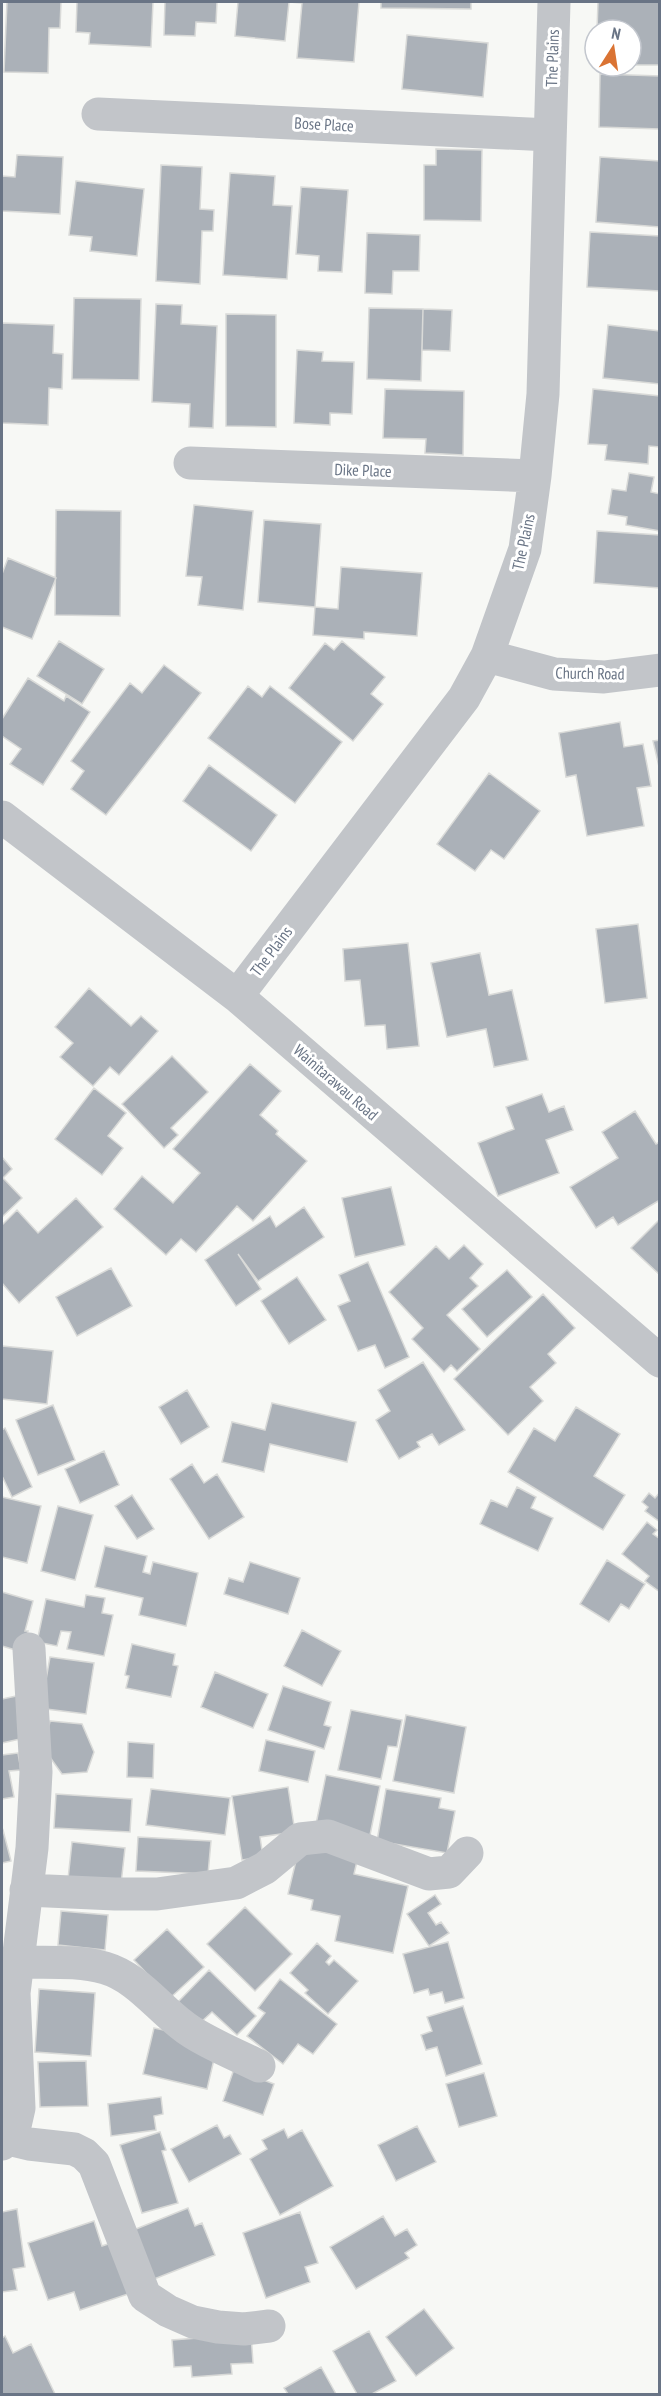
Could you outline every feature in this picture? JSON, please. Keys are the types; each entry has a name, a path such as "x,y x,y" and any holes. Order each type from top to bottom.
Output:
{"street":[{"name":"The Plains","path":"237,996 464,698 487,656 525,549 536,476 543,394 554,2"},
{"name":"Bose Place","path":"98,114 550,135"},
{"name":"Dike Place","path":"190,463 536,476"},
{"name":"Church Road","path":"487,656 554,674 604,677 660,670"},
{"name":"Wainitarawau Road","path":"2,817 237,996 660,1361"},
{"path":"5,2142 14,2130 20,2108 14,1993 32,1848 36,1772 29,1648"},
{"path":"26,1890 136,1894 198,1890 236,1883 265,1868 300,1839 328,1836 429,1874 449,1872 466,1853"},
{"path":"17,1962 92,1965 107,1968 158,2003 183,2026 259,2066"},
{"path":"5,2142 74,2149 84,2154 94,2164 145,2296 168,2311 193,2322 227,2328 269,2326"}],"building":[{"path":"7,2 61,2 60,28 49,28 48,73 4,72"},
{"path":"77,2 153,2 151,47 89,44 90,33 76,32"},
{"path":"165,2 217,2 216,23 196,22 195,36 164,35"},
{"path":"238,2 289,2 285,41 235,36"},
{"path":"289,2 359,2 354,62 297,58 302,3"},
{"path":"381,2 471,2 471,9 381,8"},
{"path":"598,2 660,2 660,65 643,65 643,18 597,18"},
{"path":"407,35 488,43 483,97 402,89"},
{"path":"660,76 660,129 599,127 600,78"},
{"path":"436,149 482,150 481,221 424,220 424,165 436,165"},
{"path":"17,155 63,157 60,214 2,211 2,176 15,177"},
{"path":"600,157 660,161 660,227 596,222"},
{"path":"161,165 202,167 200,209 214,210 213,231 202,231 200,284 156,281"},
{"path":"230,173 275,176 273,205 292,206 287,279 223,275"},
{"path":"76,181 144,189 137,256 90,251 92,237 69,235"},
{"path":"301,187 348,190 342,272 318,271 319,256 296,254"},
{"path":"590,232 660,236 660,291 587,287"},
{"path":"367,233 420,235 419,271 393,271 392,294 365,293"},
{"path":"74,298 141,299 139,380 72,379"},
{"path":"156,304 182,305 181,324 217,326 213,428 189,427 190,404 152,402"},
{"path":"369,308 423,309 421,381 367,379"},
{"path":"423,309 452,310 450,351 422,350"},
{"path":"226,314 276,315 276,427 226,426"},
{"path":"2,323 54,325 53,353 63,354 62,389 49,388 48,425 2,423"},
{"path":"608,325 660,331 660,384 603,378"},
{"path":"297,350 323,352 322,361 354,362 352,414 330,413 330,425 294,423"},
{"path":"385,389 464,391 463,455 425,453 426,439 383,438"},
{"path":"593,389 660,396 660,447 649,446 648,464 605,460 607,445 588,444"},
{"path":"629,473 654,477 651,492 660,494 660,531 626,525 627,517 608,514 612,489 626,491"},
{"path":"194,505 253,511 243,610 198,605 202,577 186,576"},
{"path":"56,510 121,511 120,616 55,615"},
{"path":"264,520 321,524 315,607 258,602"},
{"path":"597,531 660,535 660,588 594,583"},
{"path":"8,558 56,578 32,639 2,627 2,574"},
{"path":"341,567 422,573 417,636 364,632 364,639 313,635 315,607 338,609"},
{"path":"59,641 104,669 82,704 37,676"},
{"path":"342,641 385,677 371,694 383,704 353,741 289,688 325,643 334,650"},
{"path":"164,665 201,693 106,815 71,789 84,771 71,761 130,683 142,693"},
{"path":"28,678 64,701 66,696 90,712 43,785 10,764 21,749 2,736 2,719"},
{"path":"248,686 262,697 270,686 342,742 295,803 208,738"},
{"path":"620,722 624,747 643,744 651,786 637,788 644,826 587,836 576,775 566,777 559,733"},
{"path":"660,740 660,771 653,741"},
{"path":"209,765 277,815 251,851 183,801"},
{"path":"489,773 540,811 504,859 491,850 475,871 437,844"},
{"path":"638,924 647,998 605,1003 596,929"},
{"path":"408,943 419,1046 387,1049 385,1025 365,1026 360,980 345,981 343,949"},
{"path":"480,953 489,995 512,990 528,1060 494,1067 486,1029 447,1037 431,963"},
{"path":"89,988 131,1026 141,1016 158,1031 119,1075 110,1067 93,1086 60,1057 73,1043 55,1027"},
{"path":"172,1056 208,1092 171,1128 178,1135 164,1148 122,1104"},
{"path":"250,1064 281,1091 260,1115 278,1131 276,1134 307,1161 253,1221 237,1206 196,1252 181,1239 166,1255 114,1209 142,1176 173,1203 200,1173 173,1149"},
{"path":"94,1088 126,1113 108,1136 123,1148 102,1175 55,1139"},
{"path":"542,1094 549,1112 564,1106 573,1130 546,1140 559,1173 498,1196 478,1143 514,1129 506,1107"},
{"path":"635,1111 656,1144 660,1142 660,1200 618,1225 613,1217 596,1228 570,1187 618,1158 602,1132"},
{"path":"2,1157 12,1169 3,1178 22,1198 2,1217"},
{"path":"391,1187 405,1245 355,1257 342,1198"},
{"path":"76,1198 103,1227 19,1303 2,1283 2,1225 17,1210 38,1233"},
{"path":"304,1207 324,1237 258,1281 238,1254 261,1289 236,1306 205,1260 270,1216 276,1227"},
{"path":"660,1219 660,1275 631,1248"},
{"path":"464,1245 483,1264 470,1278 478,1286 447,1315 480,1349 457,1371 451,1365 444,1372 412,1339 423,1328 389,1292 436,1246 449,1259"},
{"path":"368,1262 409,1357 385,1368 375,1345 358,1351 338,1306 350,1301 339,1275"},
{"path":"111,1268 132,1306 77,1336 56,1297"},
{"path":"507,1270 532,1297 487,1337 462,1309"},
{"path":"297,1277 326,1320 289,1344 261,1301"},
{"path":"543,1294 575,1328 548,1354 556,1363 530,1387 543,1401 508,1435 454,1379"},
{"path":"2,1346 53,1351 47,1404 2,1399"},
{"path":"423,1362 465,1430 439,1445 432,1434 417,1442 420,1447 399,1459 376,1420 390,1411 378,1390"},
{"path":"187,1390 209,1427 181,1444 159,1407"},
{"path":"272,1403 356,1422 347,1462 270,1444 264,1472 222,1462 232,1422 265,1430"},
{"path":"53,1405 75,1460 38,1475 16,1420"},
{"path":"576,1407 620,1434 594,1476 625,1495 603,1530 508,1472 534,1428 555,1441"},
{"path":"5,1428 32,1487 12,1497 2,1479 2,1430"},
{"path":"104,1451 119,1485 80,1503 65,1469"},
{"path":"192,1464 204,1483 217,1474 244,1517 209,1539 170,1479"},
{"path":"517,1487 536,1497 531,1508 553,1518 538,1551 480,1524 491,1500 507,1507"},
{"path":"660,1492 660,1522 645,1511 648,1507 642,1502 649,1493 655,1498"},
{"path":"132,1495 154,1529 137,1539 115,1506"},
{"path":"2,1497 41,1506 27,1563 2,1557"},
{"path":"58,1506 93,1515 75,1580 41,1571"},
{"path":"647,1522 657,1530 653,1534 660,1539 660,1592 645,1581 649,1576 622,1554"},
{"path":"105,1546 147,1556 143,1572 150,1574 153,1562 198,1573 186,1626 139,1615 143,1598 95,1587"},
{"path":"607,1560 645,1584 629,1609 621,1604 609,1622 580,1604"},
{"path":"250,1562 300,1578 288,1614 224,1594 229,1578 243,1582"},
{"path":"2,1592 33,1601 22,1652 2,1646"},
{"path":"86,1595 105,1598 102,1613 113,1615 104,1656 67,1649 71,1632 61,1631 57,1646 37,1642 46,1599 84,1607"},
{"path":"302,1630 341,1651 322,1686 284,1666"},
{"path":"132,1644 175,1654 173,1665 178,1666 171,1697 126,1688 129,1676 125,1675"},
{"path":"50,1657 94,1663 86,1714 38,1708 44,1691"},
{"path":"215,1672 268,1694 253,1728 201,1707"},
{"path":"283,1686 331,1702 324,1725 331,1727 324,1749 268,1730"},
{"path":"21,1695 29,1737 2,1743 2,1699"},
{"path":"351,1710 402,1720 397,1747 388,1746 381,1779 338,1770"},
{"path":"406,1715 466,1727 454,1793 393,1781"},
{"path":"50,1721 82,1724 94,1752 87,1772 62,1774 44,1749"},
{"path":"266,1740 315,1751 308,1782 259,1771"},
{"path":"128,1742 154,1744 153,1778 127,1777"},
{"path":"18,1753 21,1770 9,1771 14,1797 2,1799 2,1755"},
{"path":"326,1775 380,1786 369,1840 315,1829"},
{"path":"288,1787 295,1832 260,1837 263,1857 242,1860 232,1796"},
{"path":"151,1789 230,1798 225,1835 146,1825"},
{"path":"386,1789 441,1798 439,1808 455,1811 447,1853 377,1841"},
{"path":"56,1794 132,1799 130,1832 54,1828"},
{"path":"2,1831 11,1861 2,1863"},
{"path":"138,1837 211,1841 208,1874 136,1871"},
{"path":"72,1842 125,1848 121,1884 68,1879"},
{"path":"300,1844 358,1857 354,1874 408,1886 393,1953 335,1941 340,1916 311,1910 313,1900 288,1894"},
{"path":"435,1895 441,1904 428,1913 436,1925 441,1922 449,1933 429,1946 407,1914"},
{"path":"245,1907 292,1954 255,1991 207,1944"},
{"path":"61,1911 108,1915 105,1950 58,1945"},
{"path":"167,1929 204,1967 170,1998 134,1960"},
{"path":"448,1942 464,1998 445,2003 442,1992 430,1995 428,1989 414,1993 403,1954"},
{"path":"317,1943 331,1956 326,1962 329,1965 334,1960 358,1981 328,2014 305,1993 308,1990 290,1973"},
{"path":"209,1970 256,2016 237,2035 212,2012 200,2023 178,2002"},
{"path":"280,1979 337,2024 313,2054 298,2044 283,2064 247,2036 265,2013 258,2008"},
{"path":"39,1989 95,1993 91,2056 35,2052"},
{"path":"463,2006 482,2064 446,2076 437,2047 426,2050 421,2035 432,2031 427,2017"},
{"path":"154,2028 183,2034 216,2051 207,2089 143,2074"},
{"path":"86,2061 88,2106 40,2107 38,2062"},
{"path":"234,2069 274,2084 263,2115 223,2101"},
{"path":"484,2073 497,2116 459,2127 446,2084"},
{"path":"161,2097 163,2114 154,2116 156,2130 111,2136 108,2104"},
{"path":"217,2125 224,2138 230,2135 241,2154 189,2182 171,2149"},
{"path":"417,2126 436,2162 396,2181 378,2145"},
{"path":"284,2129 288,2138 302,2130 333,2186 280,2215 250,2159 267,2149 262,2140"},
{"path":"160,2132 166,2150 162,2151 178,2203 142,2213 120,2145"},
{"path":"188,2208 195,2226 202,2223 215,2255 144,2283 131,2231"},
{"path":"17,2209 25,2267 13,2269 17,2290 2,2292 2,2212"},
{"path":"300,2212 318,2263 305,2267 310,2282 266,2298 243,2233"},
{"path":"383,2216 395,2236 407,2229 417,2245 405,2253 409,2258 356,2289 330,2247"},
{"path":"94,2221 102,2246 114,2242 131,2293 80,2310 74,2292 48,2300 28,2243"},
{"path":"424,2309 454,2348 416,2376 386,2337"},
{"path":"369,2331 396,2381 372,2394 357,2394 333,2351"},
{"path":"251,2334 253,2363 231,2364 232,2374 192,2377 191,2366 174,2367 172,2340"},
{"path":"5,2336 13,2353 31,2344 55,2394 2,2394 2,2338"},
{"path":"321,2367 336,2394 288,2394 284,2388"}]}
